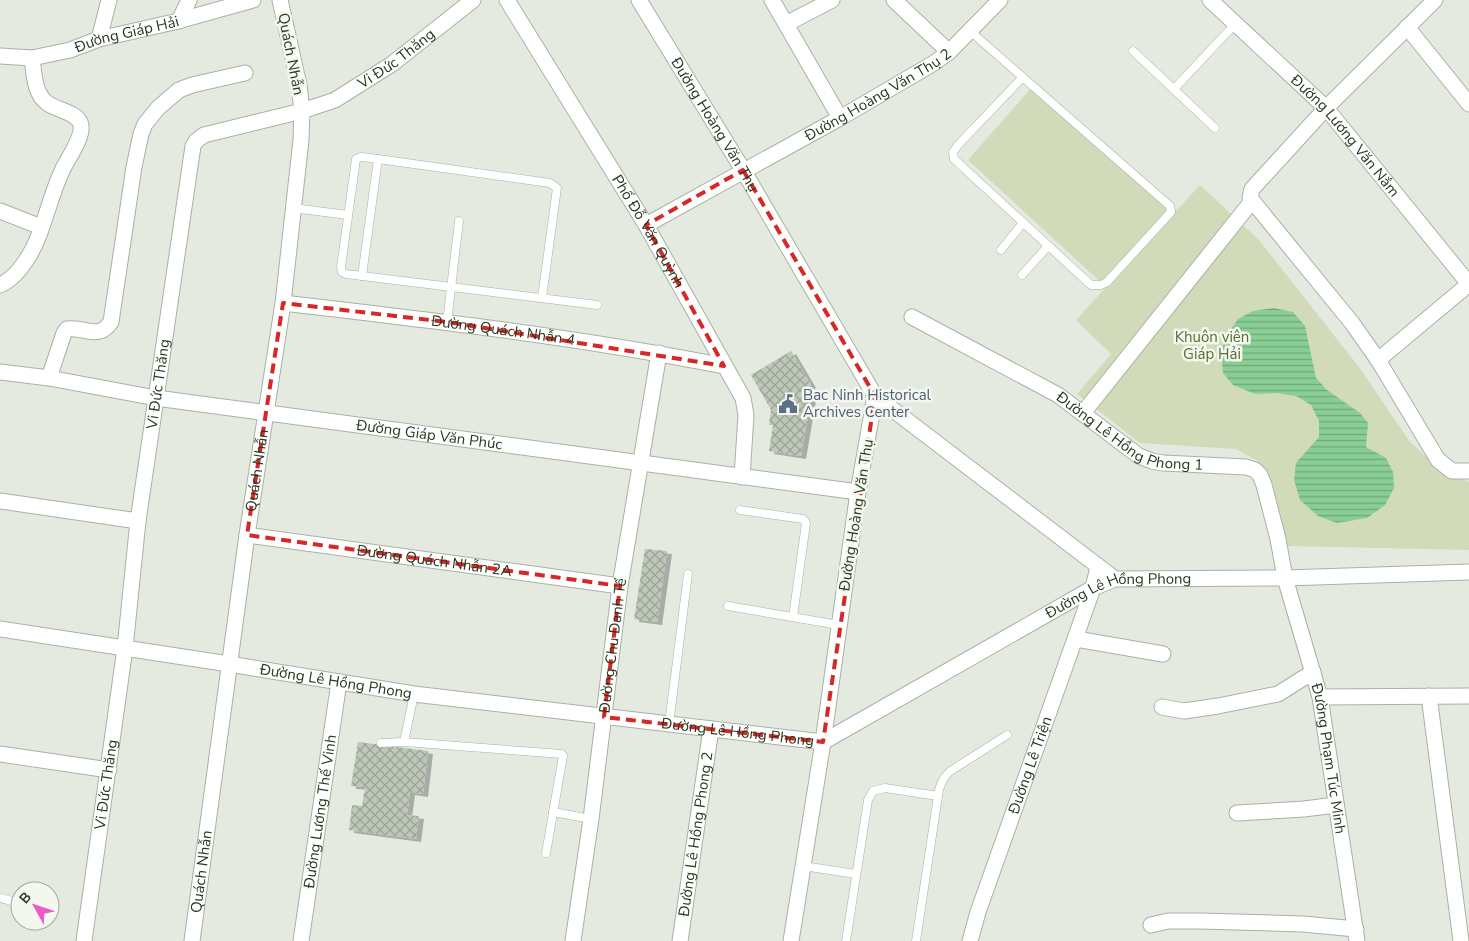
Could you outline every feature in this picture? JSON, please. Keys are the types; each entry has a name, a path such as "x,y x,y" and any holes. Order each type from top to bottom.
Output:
{"street":[{"path":"99,40 109,0"},
{"path":"179,21 189,0"},
{"name":"Đường Giáp Hải","path":"0,56 32,58 70,50 99,40 179,21 253,0"},
{"name":"Quách Nhẫn","path":"192,941 247,535 283,303 301,140 302,111 299,85 280,0"},
{"name":"Vi Đức Thăng","path":"84,941 125,648 138,522 193,146 204,135 302,111 335,100 392,64 473,0"},
{"name":"Phố Đỗ Văn Quỳnh","path":"507,0 646,226 743,398 746,434 742,477"},
{"name":"Đường Hoàng Văn Thụ","path":"639,0 743,170 875,396 858,492 823,742 791,941"},
{"path":"772,0 840,118"},
{"path":"786,24 830,0"},
{"path":"894,0 949,52"},
{"name":"Đường Hoàng Văn Thụ 2","path":"646,226 743,170 840,118 934,63 949,52 1000,0"},
{"name":"Đường Lương Văn Nắm","path":"1210,0 1326,108 1469,284"},
{"path":"1435,0 1326,108 1252,188 1250,193 1252,201 1352,323 1378,360 1438,460 1452,471 1469,471"},
{"path":"1407,27 1469,104"},
{"path":"0,285 14,277 28,258 57,182 81,131 80,122 75,116 46,103 37,89 32,58"},
{"path":"49,378 67,329 97,332 106,328 111,322 134,168 145,124 158,108 178,90 245,73"},
{"path":"1083,413 1252,201"},
{"path":"0,211 41,227"},
{"path":"1378,360 1469,284"},
{"name":"Đường Quách Nhẫn 4","path":"283,303 447,322 659,353 724,366"},
{"name":"Đường Lê Hồng Phong 1","path":"912,318 1058,395 1126,448 1152,462 1246,467 1254,470 1260,475 1270,505 1285,578"},
{"name":"Đường Chu Danh Tể","path":"573,941 591,819 620,586 642,464 659,353"},
{"name":"Đường Giáp Văn Phúc","path":"0,372 49,378 156,398 858,492"},
{"path":"875,396 1115,580"},
{"path":"0,501 138,522"},
{"name":"Đường Quách Nhẫn 2A","path":"247,535 620,586"},
{"name":"Đường Lê Triện","path":"970,941 978,912 1076,639 1098,567"},
{"name":"Đường Lê Hồng Phong","path":"0,629 414,694 823,742 1093,588 1115,580 1285,578 1469,572"},
{"name":"Đường Phạm Túc Minh","path":"1285,578 1320,697 1357,935"},
{"path":"1076,639 1163,654"},
{"path":"1162,707 1184,711 1278,694 1313,672"},
{"name":"Đường Lương Thế Vinh","path":"301,941 339,682"},
{"path":"1428,696 1461,941"},
{"path":"1320,697 1469,696"},
{"name":"Đường Lê Hồng Phong 2","path":"680,941 712,729"},
{"path":"0,754 109,770"},
{"path":"1237,813 1336,805"},
{"path":"1151,925 1168,921 1303,924 1357,935"}],"lane":[{"path":"1174,89 1236,23"},
{"path":"970,31 1170,206 1171,212 1107,282 1101,285 1091,285 959,166 954,159 953,152 958,145 1022,78"},
{"path":"1133,51 1215,128"},
{"path":"542,298 556,188 550,182 378,160 356,159 341,267 342,272 346,274 597,305"},
{"path":"362,276 378,160"},
{"path":"293,208 348,215"},
{"path":"447,322 459,221"},
{"path":"1001,250 1023,223"},
{"path":"1022,275 1048,246"},
{"path":"740,510 803,519 806,523 793,617"},
{"path":"669,724 688,574"},
{"path":"728,606 839,625"},
{"path":"404,742 414,694"},
{"path":"916,941 939,787 943,778 949,772 1007,735"},
{"path":"381,743 404,742 562,754 546,853"},
{"path":"846,941 868,800 874,791 885,788 938,796"},
{"path":"553,812 591,819"},
{"path":"803,866 856,874"}],"highlighted area":[{"path":"743,170 875,396 823,742 604,717 620,586 247,535 283,303 447,322 724,366 646,225"}],"green space":[{"name":"Khuôn viên Giáp Hải","path":"1033,86 1177,210 1200,185 1259,240 1359,367 1410,442 1442,470 1469,482 1469,550 1287,546 1272,488 1259,462 1236,449 1140,443 1077,394 1111,354 1076,320 1106,287 968,160"}],"shaded area":[{"path":"1274,308 1293,312 1305,326 1316,378 1327,390 1360,413 1368,423 1366,447 1386,458 1393,472 1394,488 1385,505 1367,518 1337,523 1318,516 1300,500 1294,480 1296,463 1319,437 1319,421 1311,405 1296,396 1276,393 1255,394 1233,385 1223,373 1221,351 1227,335 1238,319 1253,311"}],"building":[{"name":"Bac Ninh Historical Archives Center","path":"791,351 811,385 805,389 811,398 801,456 769,451 773,425 769,425 771,410 751,375"},
{"path":"645,549 667,551 657,622 634,619"},
{"path":"358,742 428,751 423,794 410,792 407,815 419,816 416,839 349,830 352,805 362,806 365,787 351,786"}],"place":[{"name":"Bac Ninh Historical Archives Center","path":"788,404"}]}
